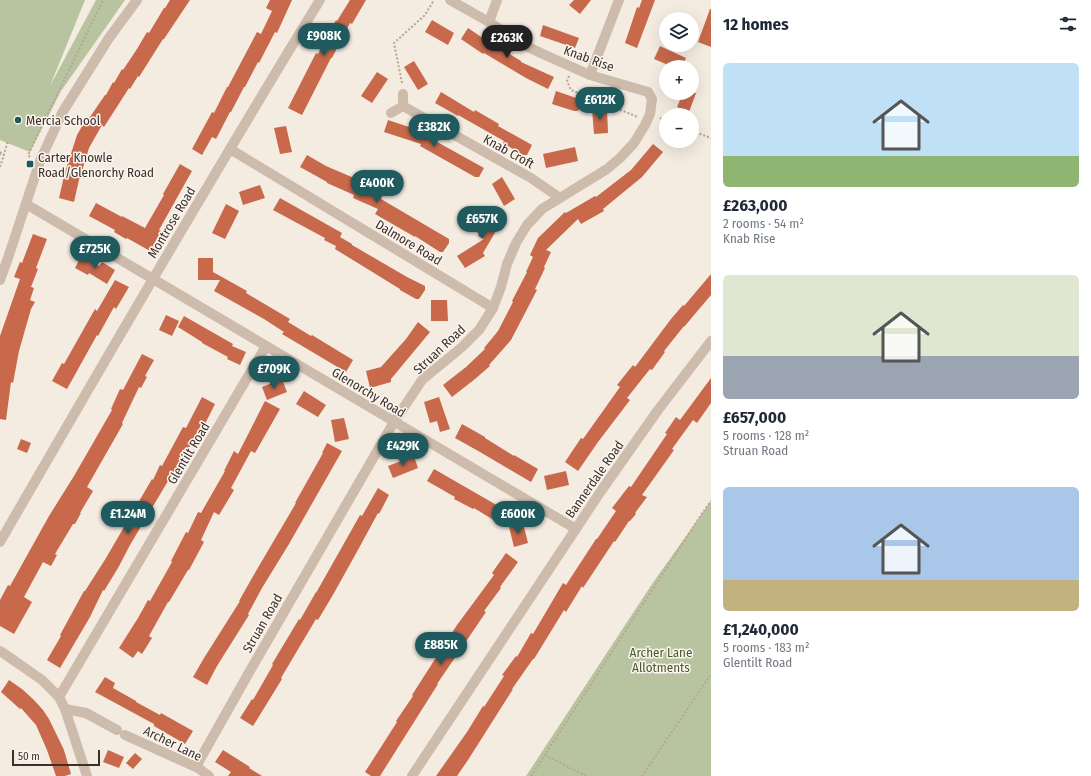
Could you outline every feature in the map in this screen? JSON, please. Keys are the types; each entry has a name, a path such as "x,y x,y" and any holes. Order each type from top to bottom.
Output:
{"street":[{"path":"0,280 40,161 62,113 109,38 137,0"},
{"name":"Montrose Road","path":"0,542 153,278 320,0"},
{"name":"Knab Rise","path":"450,0 489,22 524,45 590,75 648,92 651,95 652,104"},
{"path":"489,22 497,0"},
{"path":"590,75 619,0"},
{"path":"391,113 403,106 403,90"},
{"name":"Struan Road","path":"198,768 198,763 251,669 394,422 422,380 462,347 478,330 493,308 501,287 507,264 516,243 527,225 542,209 607,169 620,158 634,143 645,125 650,114 652,104"},
{"name":"Knab Croft","path":"403,106 531,178 560,198"},
{"name":"Dalmore Road","path":"230,149 493,308"},
{"name":"Glenorchy Road","path":"26,204 576,529"},
{"name":"Bannerdale Road","path":"412,776 601,491 658,410 711,341"},
{"name":"Glentilt Road","path":"59,697 266,346"},
{"path":"0,652 42,680 59,697 65,709 87,776"},
{"name":"Archer Lane","path":"65,709 86,713 121,732 198,768 209,776"}],"path":[{"path":"40,161 28,154 103,0"},
{"path":"403,90 394,44 425,15 434,0"},
{"path":"570,73 567,81 571,90 640,118"},
{"path":"699,134 711,138"},
{"path":"0,167 8,141"},
{"path":"0,153 4,155"},
{"path":"531,776 700,515 711,501"},
{"path":"642,776 711,674"},
{"path":"545,755 586,776"}],"green space":[{"name":"Mercia School","path":"0,0 85,0 50,86 96,0 125,0 61,91 30,152 0,140"},
{"name":"Archer Lane Allotments","path":"711,501 711,776 526,776 652,584"}],"building":[{"path":"170,0 190,0 104,127 102,125 89,148 81,171 74,202 59,198 65,172 77,135 86,119 88,120 106,95 113,82 114,83 122,69 123,70 147,32 149,33"},
{"path":"270,0 292,0 277,33 275,32 216,139 212,137 202,155 192,149 212,112 214,113 257,32 261,34 272,11 266,8"},
{"path":"350,0 366,0 352,24 350,23 302,115 288,108 316,53 318,54 336,20 337,21"},
{"path":"574,0 591,0 580,14 569,5"},
{"path":"642,0 655,0 637,48 625,43 637,7 639,8"},
{"path":"711,9 711,47 699,42"},
{"path":"432,20 454,33 448,45 425,32"},
{"path":"543,25 579,38 575,48 540,36"},
{"path":"468,28 521,62 554,77 548,89 484,53 483,54 461,39"},
{"path":"659,48 659,52 673,52 686,58 685,60 659,61 654,59"},
{"path":"414,61 428,84 418,90 404,67"},
{"path":"377,72 388,79 372,103 361,96"},
{"path":"556,91 582,100 578,111 552,104"},
{"path":"441,92 474,112 475,110 499,124 498,126 532,145 527,155 523,155 503,143 504,141 435,103"},
{"path":"680,100 693,100 690,108 677,107"},
{"path":"607,108 608,133 594,134 592,109"},
{"path":"388,120 412,128 484,168 479,177 475,177 420,146 421,144 384,132"},
{"path":"286,126 292,152 280,154 274,128"},
{"path":"653,144 663,152 642,177 603,209 604,211 581,224 578,219 546,250 551,252 535,289 537,290 511,340 489,365 490,366 452,397 443,385 466,367 485,349 484,348 498,331 527,272 533,257 530,255 538,238 565,212 566,213 595,196 596,197 631,170"},
{"path":"575,147 578,161 546,168 543,154"},
{"path":"307,155 326,166 354,178 353,181 383,194 381,199 449,239 449,243 443,252 440,252 375,214 378,209 353,198 354,195 327,183 300,167"},
{"path":"180,164 192,171 159,230 161,231 150,251 127,238 126,239 114,232 115,230 89,216 96,203 145,228"},
{"path":"502,177 515,199 504,206 492,184"},
{"path":"260,185 265,198 243,205 239,192"},
{"path":"280,198 342,233 340,237 352,245 425,286 425,290 419,299 416,299 400,290 335,249 336,246 324,240 325,238 273,210"},
{"path":"226,204 239,211 225,239 212,233"},
{"path":"498,210 506,214 483,253 485,256 465,268 457,256 484,239 478,236 489,215 493,218"},
{"path":"33,234 47,239 36,268 38,269 31,287 34,288 30,300 35,302 31,309 19,351 13,383 11,382 6,420 0,419 0,336 20,279 14,277 20,262 22,263"},
{"path":"81,256 99,266 102,262 115,270 107,284 89,273 88,275 75,268"},
{"path":"198,258 213,258 213,272 247,291 246,293 290,319 288,322 353,360 346,372 282,334 284,332 264,319 214,291 220,280 198,280"},
{"path":"711,274 711,295 664,351 665,352 652,370 650,369 627,398 630,400 578,471 565,462 581,438 583,439 620,387 617,385 633,365 635,367 671,319"},
{"path":"115,280 129,287 116,309 114,307 67,389 52,381 62,363 64,364 95,309 97,311"},
{"path":"431,300 447,300 448,321 431,321"},
{"path":"166,315 179,321 172,336 159,330"},
{"path":"184,316 233,344 232,346 246,352 240,365 227,359 228,357 202,343 178,327"},
{"path":"418,322 430,332 391,379 391,382 370,388 366,371 381,367 406,339"},
{"path":"142,354 154,360 145,376 147,377 141,388 139,387 122,423 123,424 87,487 93,491 75,524 73,524 55,554 57,555 51,566 43,562 24,597 32,602 14,634 0,626 0,600 8,585 10,586 49,516 74,476 112,410 111,409 120,389 123,390"},
{"path":"711,378 711,403 697,423 693,420 672,449 674,450 642,495 647,497 635,513 636,514 629,521 615,542 614,541 583,588 582,586 566,612 564,610 534,659 512,689 457,776 436,776 467,732 483,706 484,707 504,676 502,675 516,656 517,657 531,633 533,634 563,583 566,585 616,511 612,508 629,486 631,487 667,434 665,433 676,417 680,420"},
{"path":"282,379 287,392 267,400 262,387"},
{"path":"304,391 326,405 318,417 296,404"},
{"path":"202,397 215,404 204,426 201,425 178,469 176,468 118,568 104,591 103,590 90,617 60,668 47,660 61,636 60,635 84,591 106,558 152,479 153,480 160,465 162,466 183,427 186,428"},
{"path":"439,397 450,429 440,432 437,421 430,423 424,402"},
{"path":"265,401 280,409 255,453 251,451 231,488 234,490 219,515 214,512 201,540 204,542 149,636 152,638 142,654 138,651 133,658 119,648 148,600 150,601 172,562 171,561 186,532 188,533 198,512 201,513 225,471 234,451 238,454"},
{"path":"344,418 349,439 335,442 331,420"},
{"path":"462,424 538,469 531,482 455,438"},
{"path":"21,439 31,443 27,453 17,449"},
{"path":"327,443 342,451 262,588 248,614 249,615 217,666 207,685 193,677 240,601 296,503"},
{"path":"414,456 418,468 393,478 388,466"},
{"path":"434,469 507,511 500,524 474,508 473,509 454,499 455,497 427,481"},
{"path":"566,471 569,485 547,490 544,476"},
{"path":"378,488 389,495 334,593 318,620 316,619 253,726 240,718 252,699 253,700 273,665 272,664 316,593 360,515 362,516"},
{"path":"523,523 528,543 514,547 509,527"},
{"path":"506,553 518,562 484,611 486,612 437,684 380,776 371,776 365,772 428,670 457,625 494,575 492,573"},
{"path":"105,677 115,683 113,688 160,715 161,713 193,731 185,744 154,726 154,724 95,692"},
{"path":"9,680 34,700 49,719 64,750 71,774 56,776 36,725 21,708 20,709 1,692"},
{"path":"108,750 124,757 119,768 103,762"},
{"path":"223,750 262,776 228,776 231,772 215,762"},
{"path":"135,753 142,759 133,769 126,763"}],"place":[{"name":"Mercia School","path":"18,120"},
{"name":"Carter Knowle Road/Glenorchy Road","path":"30,164"}]}
